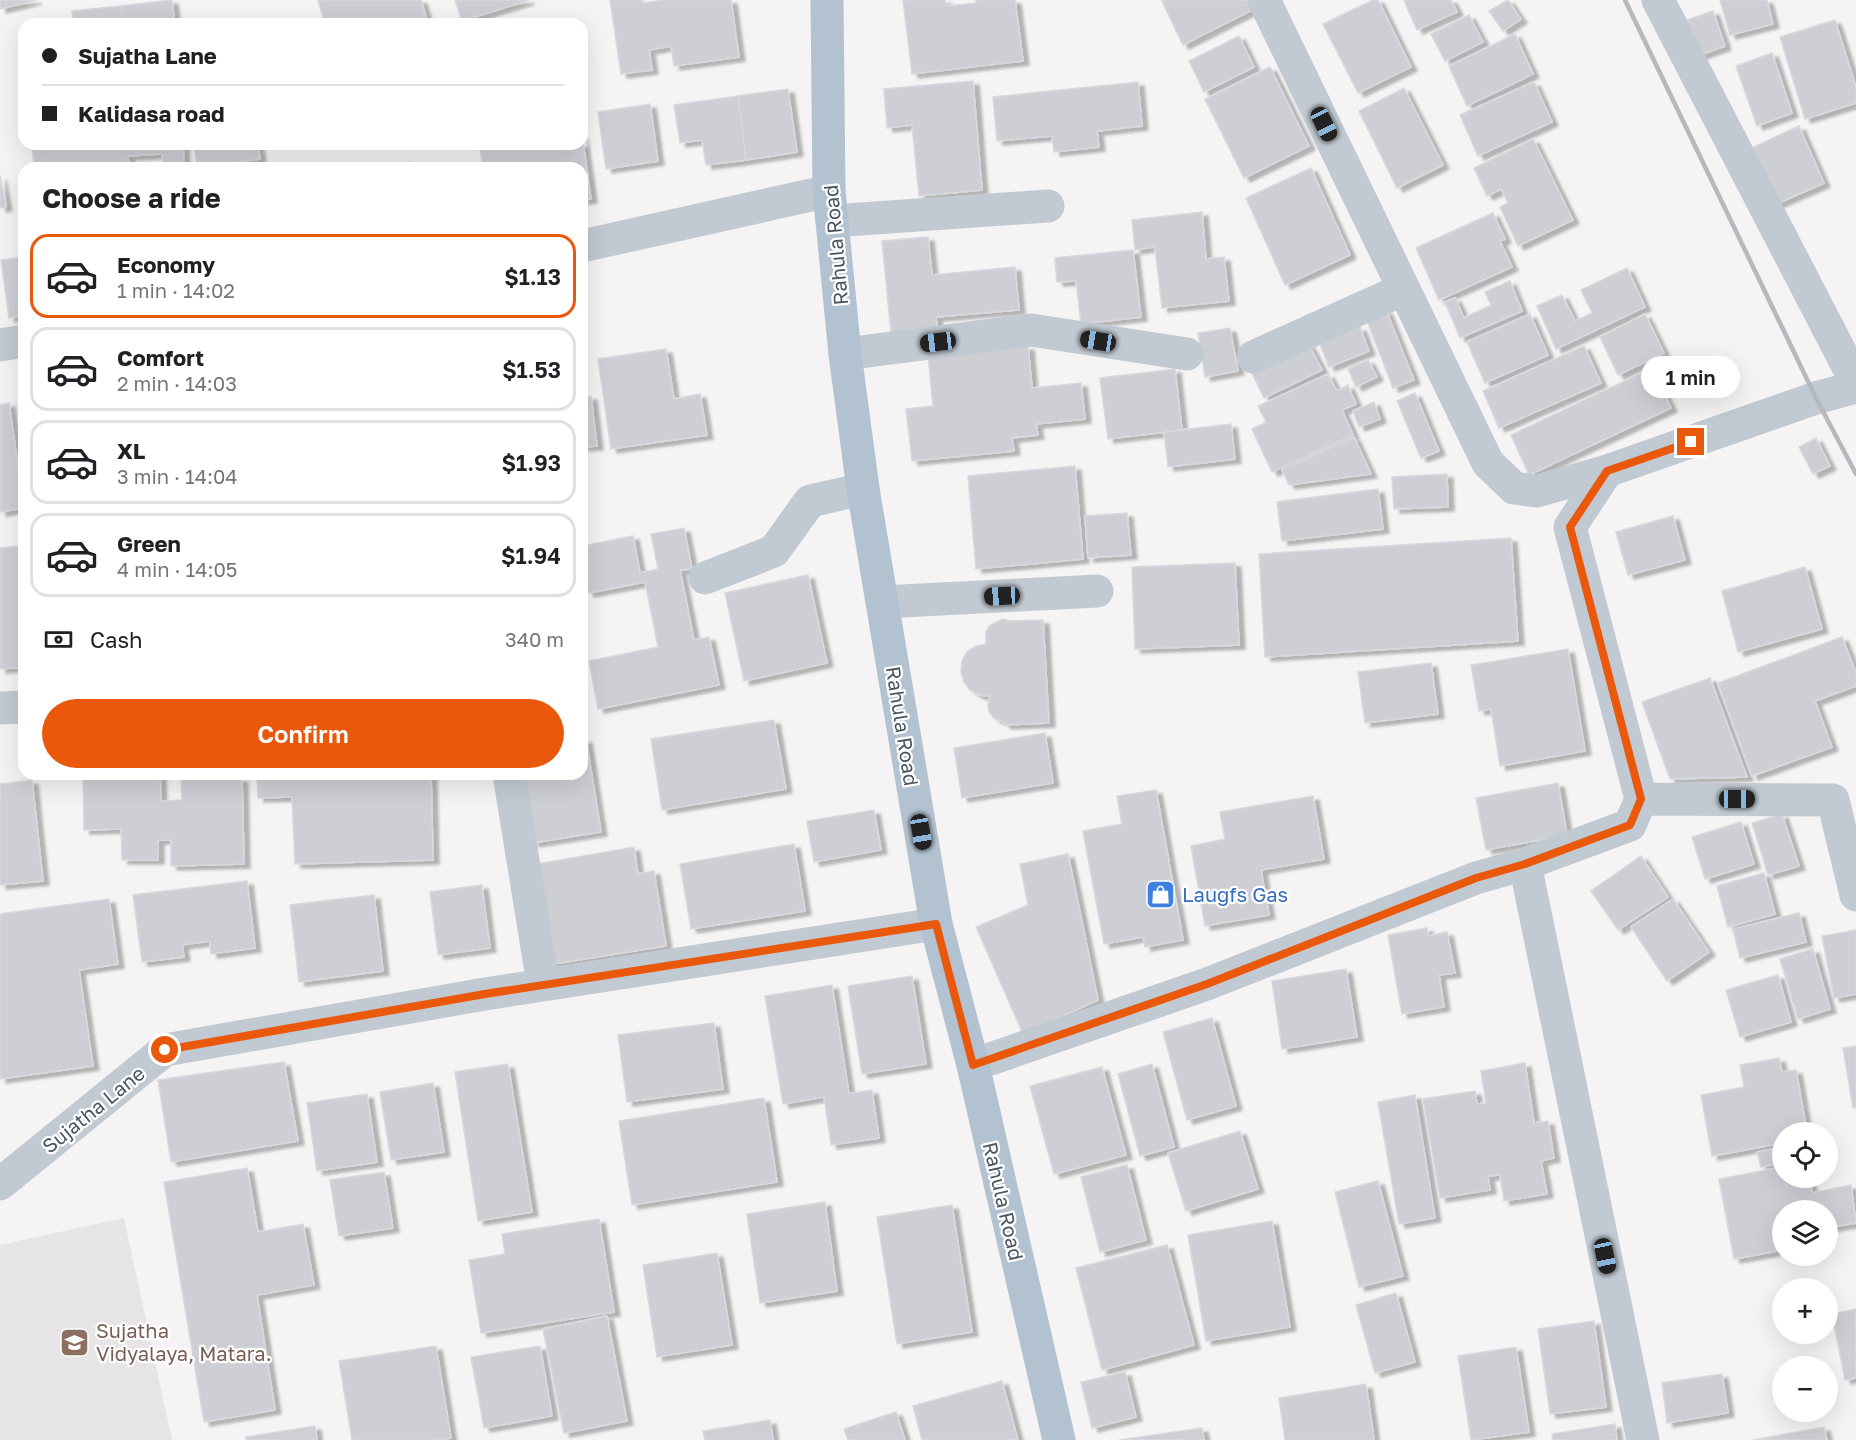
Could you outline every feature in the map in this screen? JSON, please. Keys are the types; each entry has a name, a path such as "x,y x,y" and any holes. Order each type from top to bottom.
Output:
{"main road":[{"name":"Rahula Road","path":"827,0 830,206 845,354 863,489 936,924 973,1065 1059,1440"}],"street":[{"path":"1264,0 1488,463 1514,488 1537,491 1607,471 1856,384 1658,0"},
{"path":"588,245 830,206 1048,206"},
{"path":"1253,357 1404,289"},
{"path":"845,354 1031,330 1187,354"},
{"path":"0,345 18,342"},
{"path":"973,1065 1207,984 1476,878 1525,864 1630,825 1641,799 1570,527 1607,471"},
{"path":"705,578 774,551 810,501 863,489"},
{"path":"883,602 1097,591"},
{"path":"0,708 18,707"},
{"path":"510,780 543,984"},
{"path":"1641,799 1833,800 1856,895"},
{"path":"1525,864 1643,1440"},
{"name":"Sujatha Lane","path":"0,1184 165,1050 543,984 936,924"}],"shaded area":[{"name":"Sujatha Vidyalaya, Matara.","path":"124,1218 172,1440 0,1440 0,1245"}],"building":[{"path":"0,0 36,0 0,9"},
{"path":"172,0 174,18 122,18 121,6"},
{"path":"318,0 421,0 426,18 323,18"},
{"path":"455,0 529,0 472,18 461,18"},
{"path":"610,0 643,0 643,3 664,0 731,0 739,57 674,66 671,46 649,50 652,70 621,74"},
{"path":"903,0 945,0 946,6 976,3 976,0 1015,0 1023,61 912,74"},
{"path":"1247,0 1252,10 1183,45 1162,1"},
{"path":"1373,0 1378,0 1411,67 1358,93 1323,24"},
{"path":"1404,0 1451,0 1457,12 1417,30"},
{"path":"1508,0 1521,19 1503,31 1489,11"},
{"path":"1720,0 1767,0 1773,24 1730,35"},
{"path":"121,6 122,18 73,18 72,11"},
{"path":"1713,11 1725,46 1700,55 1687,20"},
{"path":"1469,15 1483,42 1445,61 1431,34"},
{"path":"1835,20 1856,87 1856,103 1805,119 1780,37"},
{"path":"1515,34 1533,74 1467,106 1449,66"},
{"path":"1239,36 1254,67 1204,92 1189,61"},
{"path":"1772,53 1792,113 1757,126 1736,66"},
{"path":"1270,67 1309,146 1244,178 1205,99"},
{"path":"973,81 982,190 919,196 912,125 887,128 884,89"},
{"path":"1138,82 1142,126 1097,131 1099,147 1054,152 1052,136 997,141 993,97"},
{"path":"1534,82 1552,122 1478,156 1460,115"},
{"path":"1404,88 1443,165 1397,188 1359,111"},
{"path":"788,89 797,152 746,160 738,96"},
{"path":"738,96 746,160 706,165 702,140 680,143 674,105"},
{"path":"650,104 658,161 606,169 598,112"},
{"path":"1799,126 1824,183 1774,205 1749,149"},
{"path":"1533,139 1573,220 1518,246 1500,207 1508,203 1501,189 1487,196 1474,168"},
{"path":"32,150 183,150 184,162 163,162 162,154 128,156 128,162 34,162"},
{"path":"195,150 259,150 260,159 236,162 196,162"},
{"path":"480,150 584,150 586,162 482,162"},
{"path":"1311,168 1350,255 1285,285 1246,198"},
{"path":"0,176 6,207 0,208"},
{"path":"588,178 591,199 588,199"},
{"path":"1202,212 1206,259 1224,257 1229,301 1162,308 1155,247 1135,250 1132,220"},
{"path":"1493,213 1505,239 1500,241 1512,267 1439,300 1416,248"},
{"path":"928,237 932,275 1015,267 1019,310 936,317 937,329 891,333 882,241"},
{"path":"1133,250 1141,317 1081,324 1076,281 1057,282 1055,258"},
{"path":"18,258 18,317 9,318 1,260"},
{"path":"1627,268 1645,307 1556,349 1537,306 1562,295 1575,321 1592,313 1581,290"},
{"path":"1510,281 1522,311 1460,338 1445,302 1455,298 1464,318 1491,305 1485,292"},
{"path":"1386,310 1414,380 1393,388 1366,318"},
{"path":"1530,314 1548,355 1485,383 1467,342"},
{"path":"1645,314 1664,353 1618,375 1600,337"},
{"path":"1360,327 1369,351 1329,367 1319,342"},
{"path":"1230,328 1238,371 1205,377 1198,333"},
{"path":"1308,343 1322,370 1264,398 1251,371"},
{"path":"1028,346 1032,388 1081,383 1085,419 1036,424 1038,435 1012,438 1014,451 912,461 906,409 933,406 928,356"},
{"path":"1584,346 1601,383 1499,428 1483,391"},
{"path":"666,349 674,399 700,394 707,435 611,449 598,359"},
{"path":"1368,360 1377,377 1356,387 1348,369"},
{"path":"1652,368 1671,408 1529,475 1511,435"},
{"path":"1175,369 1182,430 1108,439 1100,378"},
{"path":"1328,374 1337,391 1348,385 1356,404 1342,410 1353,435 1272,472 1252,429 1266,422 1258,406"},
{"path":"1415,393 1439,451 1421,458 1397,401"},
{"path":"588,396 591,396 597,446 588,447"},
{"path":"1374,402 1380,419 1359,427 1353,411"},
{"path":"9,403 18,466 18,509 0,512 0,405"},
{"path":"1231,424 1235,459 1168,467 1164,432"},
{"path":"1354,437 1371,474 1289,485 1282,470"},
{"path":"1816,438 1830,466 1813,474 1799,447"},
{"path":"1075,466 1083,559 976,569 968,476"},
{"path":"1447,474 1448,507 1394,509 1392,477"},
{"path":"1378,489 1383,529 1282,541 1277,502"},
{"path":"1127,513 1131,555 1088,558 1085,516"},
{"path":"1673,516 1685,560 1628,575 1616,532"},
{"path":"684,528 692,569 680,570 694,640 709,637 719,685 598,709 589,661 658,647 645,582 588,593 588,545 633,536 640,573 658,569 651,534"},
{"path":"1511,538 1518,641 1265,657 1259,554"},
{"path":"18,546 18,668 0,669 0,548"},
{"path":"1235,563 1239,645 1135,649 1132,567"},
{"path":"1805,567 1822,629 1738,652 1722,591"},
{"path":"808,575 827,663 744,681 725,593"},
{"path":"1002,619 1043,620 1049,723 1005,725 989,712 990,696 979,695 970,690 964,682 961,672 962,661 967,652 976,646 986,644 986,632 989,626"},
{"path":"1842,637 1856,673 1856,686 1815,701 1832,747 1752,776 1718,683"},
{"path":"1568,649 1585,751 1500,766 1491,709 1479,711 1471,665"},
{"path":"1431,663 1438,714 1365,723 1358,672"},
{"path":"1710,678 1747,777 1670,779 1642,702"},
{"path":"774,720 786,789 662,810 651,739"},
{"path":"1045,733 1053,783 962,798 954,748"},
{"path":"588,751 601,832 533,843 523,780 588,780"},
{"path":"32,780 43,881 0,885 0,784"},
{"path":"83,780 160,780 161,801 182,800 181,780 242,780 244,864 171,866 171,840 158,840 158,860 122,860 121,829 84,830"},
{"path":"257,780 431,780 433,860 295,864 292,797 258,798"},
{"path":"1558,783 1567,835 1486,850 1476,798"},
{"path":"1156,790 1183,940 1145,947 1143,937 1104,944 1083,831 1122,824 1117,796"},
{"path":"1313,796 1324,859 1261,870 1269,915 1205,926 1191,846 1225,839 1220,812"},
{"path":"874,810 881,850 814,862 807,821"},
{"path":"1782,814 1799,866 1768,875 1752,823"},
{"path":"1741,822 1754,864 1705,879 1692,837"},
{"path":"794,844 805,911 691,929 680,864"},
{"path":"634,847 638,874 654,871 666,946 548,965 531,865"},
{"path":"1068,854 1098,1000 1023,1034 976,927 1028,905 1020,864"},
{"path":"1641,856 1668,897 1618,930 1591,891"},
{"path":"1764,873 1775,914 1728,927 1717,886"},
{"path":"247,881 255,948 211,954 210,941 182,945 184,957 142,962 133,895"},
{"path":"482,885 490,948 438,955 430,892"},
{"path":"374,895 383,971 299,982 290,905"},
{"path":"109,899 118,964 79,970 93,1066 0,1079 0,914"},
{"path":"1673,899 1709,952 1667,981 1631,927"},
{"path":"1799,913 1806,942 1740,958 1733,929"},
{"path":"1427,928 1428,936 1447,932 1455,973 1439,975 1444,1007 1402,1014 1388,935"},
{"path":"1856,930 1856,994 1834,998 1822,936"},
{"path":"1813,949 1830,1009 1798,1019 1780,959"},
{"path":"1346,969 1357,1037 1282,1049 1272,981"},
{"path":"1778,975 1791,1022 1740,1037 1726,990"},
{"path":"912,976 926,1064 862,1074 848,986"},
{"path":"832,985 849,1094 872,1090 879,1138 831,1145 824,1097 783,1104 765,996"},
{"path":"1212,1018 1236,1106 1187,1120 1163,1032"},
{"path":"714,1023 723,1089 627,1102 618,1035"},
{"path":"1856,1046 1856,1107 1853,1108 1843,1048"},
{"path":"1779,1058 1782,1072 1796,1070 1805,1122 1772,1122 1772,1145 1712,1156 1701,1095 1744,1087 1740,1065"},
{"path":"284,1062 298,1141 171,1162 158,1080"},
{"path":"1525,1063 1534,1123 1548,1121 1554,1158 1541,1161 1547,1194 1504,1201 1500,1175 1488,1176 1490,1190 1440,1198 1423,1099 1475,1091 1477,1104 1486,1103 1481,1071"},
{"path":"508,1064 532,1212 478,1221 455,1072"},
{"path":"1152,1064 1174,1147 1140,1156 1118,1074"},
{"path":"1102,1067 1126,1155 1054,1174 1030,1086"},
{"path":"433,1083 444,1152 391,1160 380,1092"},
{"path":"367,1094 377,1162 317,1171 307,1103"},
{"path":"1415,1095 1435,1218 1399,1224 1378,1102"},
{"path":"764,1098 777,1182 632,1205 619,1121"},
{"path":"1240,1131 1258,1189 1186,1211 1168,1153"},
{"path":"1772,1149 1772,1165 1761,1167 1757,1152"},
{"path":"1127,1165 1146,1240 1100,1252 1081,1177"},
{"path":"247,1168 258,1232 303,1224 314,1285 257,1295 275,1410 204,1422 164,1182"},
{"path":"1772,1169 1772,1188 1811,1188 1812,1193 1851,1185 1856,1223 1838,1226 1838,1200 1772,1200 1772,1252 1734,1259 1719,1179"},
{"path":"384,1172 393,1228 339,1236 330,1180"},
{"path":"1378,1181 1403,1276 1359,1287 1335,1192"},
{"path":"825,1202 837,1291 760,1303 747,1214"},
{"path":"952,1205 972,1332 897,1344 877,1217"},
{"path":"599,1219 614,1312 481,1333 469,1260 505,1254 502,1234"},
{"path":"1272,1221 1290,1327 1206,1341 1188,1235"},
{"path":"1167,1245 1194,1345 1102,1370 1076,1268"},
{"path":"717,1253 732,1345 657,1357 643,1265"},
{"path":"1396,1293 1415,1362 1375,1373 1356,1305"},
{"path":"1856,1309 1856,1378 1845,1380 1838,1344 1838,1313"},
{"path":"607,1316 627,1421 564,1433 543,1329"},
{"path":"1594,1321 1606,1407 1550,1414 1538,1329"},
{"path":"436,1346 451,1438 352,1440 339,1361"},
{"path":"540,1346 552,1416 484,1428 471,1357"},
{"path":"1516,1347 1529,1432 1471,1440 1458,1356"},
{"path":"1125,1372 1136,1417 1092,1428 1081,1382"},
{"path":"1722,1374 1728,1413 1667,1423 1662,1383"},
{"path":"1002,1381 1018,1440 922,1440 913,1406"},
{"path":"1366,1384 1374,1440 1285,1440 1279,1398"},
{"path":"896,1412 905,1440 848,1440 844,1429"},
{"path":"770,1420 773,1440 705,1440 703,1431"},
{"path":"1615,1424 1617,1440 1553,1440 1552,1434"},
{"path":"315,1426 317,1440 246,1440 246,1437"},
{"path":"1824,1427 1827,1440 1753,1440"},
{"path":"1202,1428 1204,1440 1119,1440"}],"railway":[{"path":"1625,0 1816,398 1856,474"}],"place":[{"name":"Laugfs Gas","path":"1161,894"},
{"name":"Sujatha Vidyalaya, Matara.","path":"75,1342"}],"route":[{"path":"165,1050 485,994 936,924 973,1065 1207,984 1476,878 1525,864 1630,825 1641,799 1570,527 1607,471 1691,442"}]}
